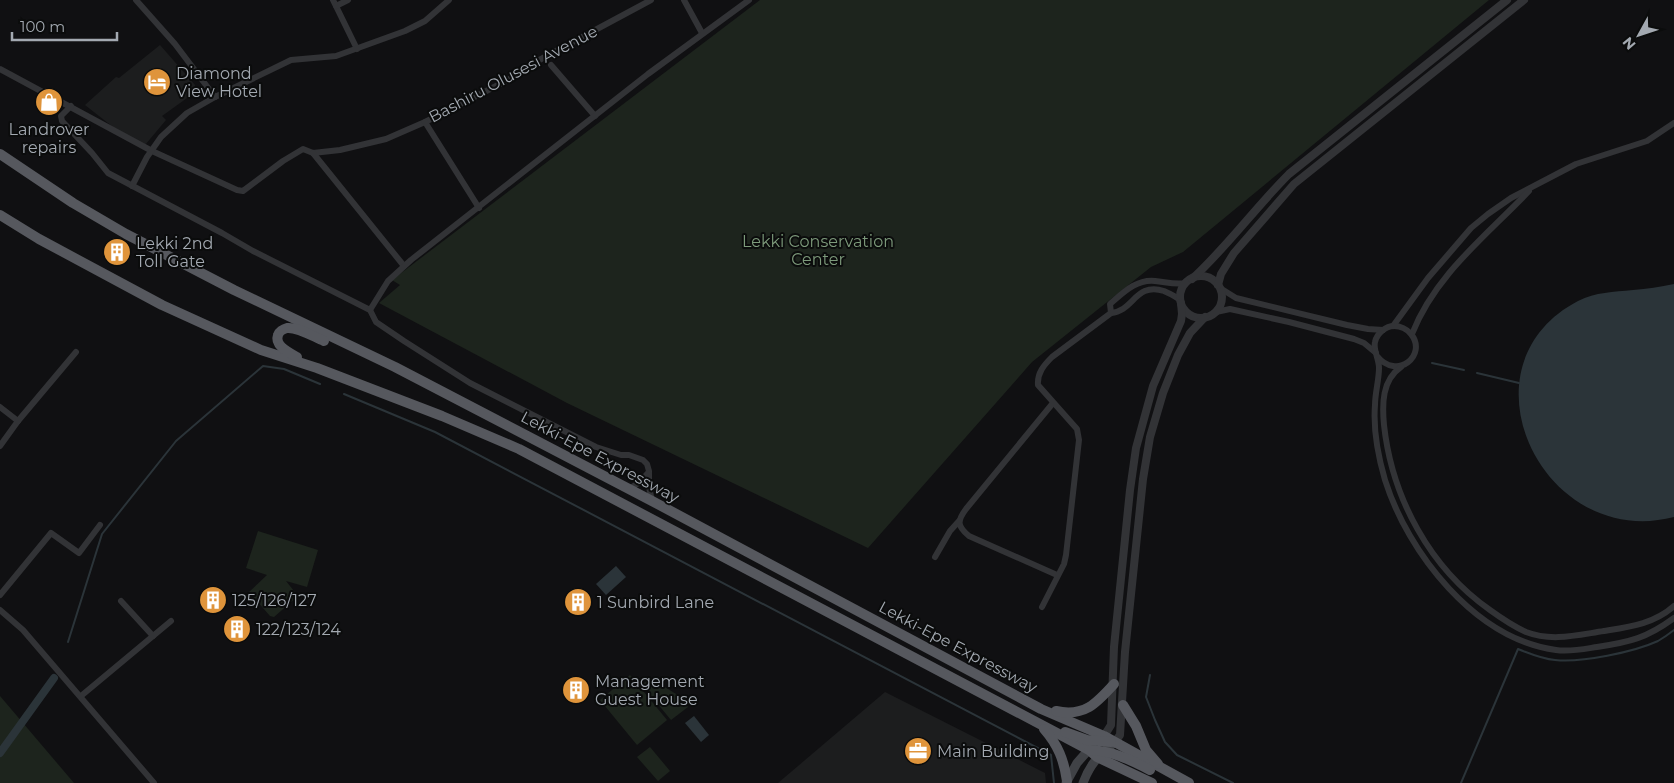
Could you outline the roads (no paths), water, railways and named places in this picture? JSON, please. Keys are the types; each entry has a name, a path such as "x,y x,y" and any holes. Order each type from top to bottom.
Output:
{"highway":[{"name":"Lekki-Epe Expressway","path":"0,154 73,203 126,234 234,290 395,367 629,488 1100,739"},
{"name":"Lekki-Epe Expressway","path":"0,215 39,239 162,305 261,350 317,368 478,430 519,450 1152,783"},
{"path":"317,368 282,348 278,343 278,334 288,328 332,344 347,344"},
{"path":"1041,709 1073,713 1083,710 1094,704 1114,684"},
{"path":"983,695 995,695 1063,730 1087,740 1100,739 1114,743 1189,783"},
{"path":"1123,705 1136,726 1146,750 1164,770"},
{"path":"1040,725 1050,735 1064,761 1066,782"},
{"path":"1097,753 1140,764 1175,783"}],"main road":[{"path":"1083,783 1097,753 1100,739"},
{"path":"1066,782 1076,763 1114,743"}],"street":[{"path":"136,0 175,44 215,97"},
{"path":"348,0 334,3 357,49"},
{"path":"132,186 161,137 187,113 290,60 336,56 405,31 425,21 449,0"},
{"name":"Bashiru Olusesi Avenue","path":"152,150 237,190 243,191 283,161 303,149 313,153 354,147 386,139 425,122 508,80 538,61 651,0"},
{"path":"684,0 702,33"},
{"path":"370,310 388,281 404,266 594,116 702,33 749,0"},
{"path":"1100,739 1111,725 1115,638 1136,448 1153,386 1181,321 1182,289 1210,262 1289,174 1507,0"},
{"path":"1216,312 1222,299 1219,286 1221,274 1234,253 1294,184 1524,0"},
{"path":"551,65 594,116"},
{"path":"0,69 152,150"},
{"path":"71,106 61,116 62,121 92,153 108,174 252,251 370,310 376,322 470,383 596,447 621,456 629,455 643,460 648,472 652,501"},
{"path":"425,122 478,208"},
{"path":"1111,312 1110,304 1133,286 1152,280 1175,284 1206,277 1236,298 1348,325 1383,330 1393,326 1428,278 1471,228 1488,214 1511,198 1576,164 1647,141 1674,123"},
{"path":"313,153 404,266"},
{"path":"1412,334 1422,310 1467,251 1534,187"},
{"path":"1042,607 1064,564 1066,555 1079,440 1077,429 1038,385 1038,378 1044,365 1111,312 1118,312 1145,290 1159,290 1173,295 1181,302 1187,313 1193,317 1210,316 1216,312 1230,309 1289,322 1354,339 1364,343 1382,362 1395,367 1402,366"},
{"path":"1114,743 1120,735 1125,652 1140,508 1150,437 1163,393 1178,354 1190,333 1205,317"},
{"path":"1393,326 1406,329 1412,334 1416,346 1412,359 1393,372 1387,385 1382,410 1388,451 1398,486 1417,529 1441,565 1465,591 1515,627 1527,632 1550,637 1570,638 1628,627 1660,617 1674,606"},
{"path":"1383,330 1375,342 1379,370 1375,427 1381,467 1388,490 1405,530 1439,578 1466,605 1482,618 1512,636 1525,642 1556,650 1583,649 1626,643 1653,632 1674,618"},
{"path":"0,446 18,421 76,352"},
{"path":"935,557 950,531 959,521 960,516 1053,403"},
{"path":"0,407 18,421"},
{"path":"629,488 635,486 648,472"},
{"path":"959,521 962,530 969,536 1057,575"},
{"path":"0,595 51,533 79,554 100,524"},
{"path":"121,601 153,636"},
{"path":"0,610 23,630 82,696 154,783"},
{"path":"82,696 171,621"}],"waterway":[{"path":"1432,363 1464,370"},
{"path":"68,642 102,534 176,441 263,366 284,369 320,384"},
{"path":"1477,373 1519,383"},
{"path":"344,394 435,432 1051,755 1054,783"},
{"path":"1461,783 1518,649 1550,659 1579,660 1622,653 1648,645 1658,641 1674,630"},
{"path":"1150,675 1146,697 1165,742 1177,755 1233,783"},
{"path":"0,753 54,678"}],"place":[{"name":"Diamond View Hotel","path":"157,82"},
{"name":"Landrover repairs","path":"49,102"},
{"name":"Lekki 2nd Toll Gate","path":"117,252"},
{"name":"125/126/127","path":"213,600"},
{"name":"1 Sunbird Lane","path":"578,602"},
{"name":"122/123/124","path":"237,629"},
{"name":"Management Guest House","path":"576,690"},
{"name":"Main Building","path":"918,751"}],"park label":[{"name":"Lekki Conservation Center","path":"818,250"}]}
